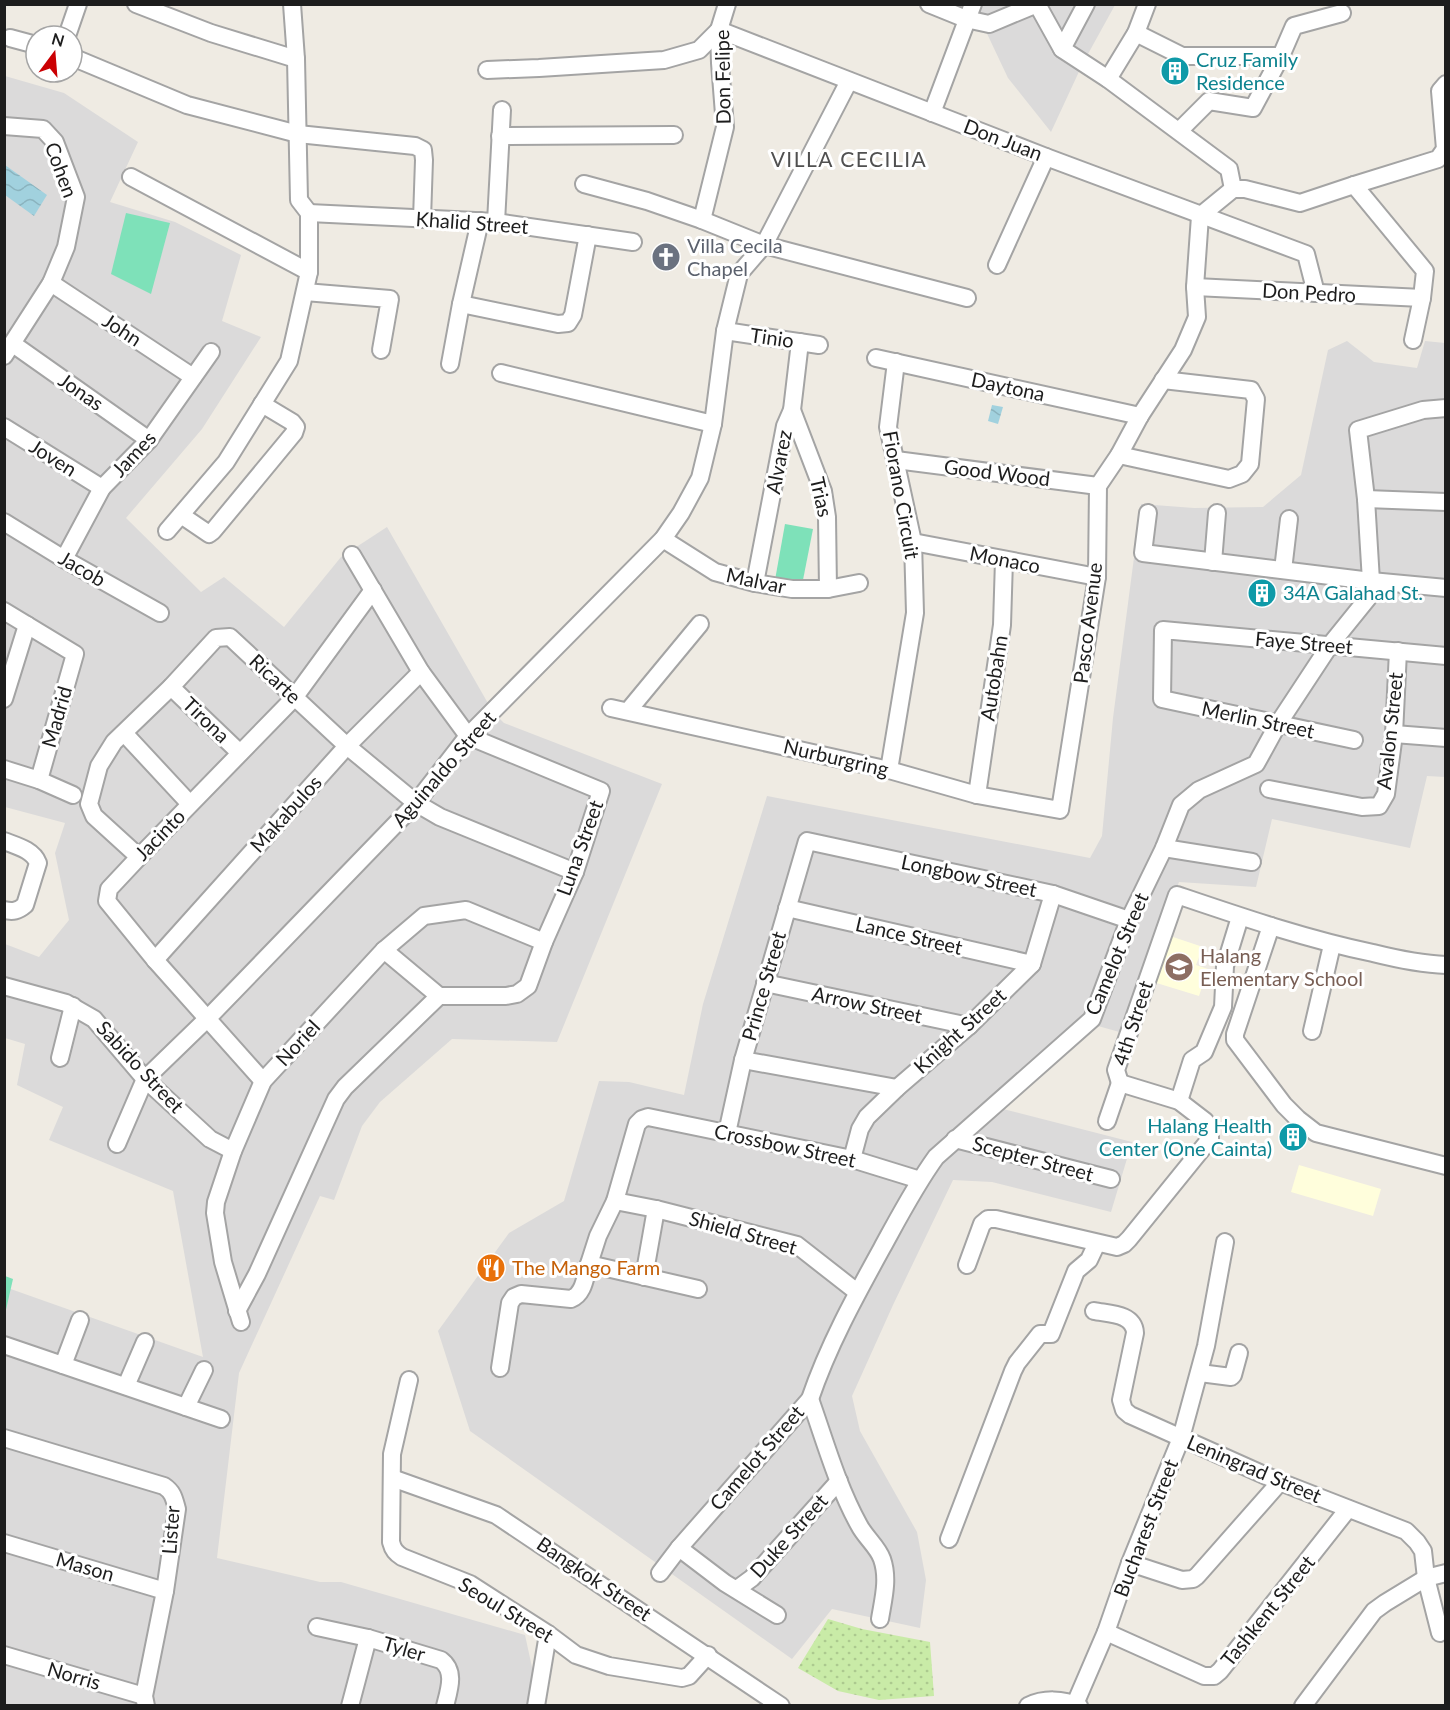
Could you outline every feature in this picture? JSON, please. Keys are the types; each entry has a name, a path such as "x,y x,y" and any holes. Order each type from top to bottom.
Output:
{"street":[{"path":"71,24 78,4"},
{"path":"136,4 211,33 296,59"},
{"path":"168,531 225,462 289,361 309,272 309,213 299,200 296,59 292,4"},
{"name":"Don Felipe","path":"702,220 725,127 719,30 727,4"},
{"path":"929,4 969,12 989,24 1037,4 1062,49 1108,79 1229,168 1233,189"},
{"path":"1062,49 1086,4"},
{"path":"1108,79 1136,33 1147,4"},
{"path":"932,113 969,12"},
{"path":"1179,131 1209,101 1253,108 1294,26 1342,14"},
{"path":"487,70 664,60 699,50 719,30"},
{"name":"Don Juan","path":"719,30 1306,255 1316,293"},
{"path":"1136,33 1182,56 1281,56"},
{"path":"10,38 24,42"},
{"path":"84,62 187,105 298,134 415,146 423,150 424,160 422,219"},
{"name":"Aguinaldo Street","path":"117,1144 145,1078 208,1018 416,803 468,735 663,539 681,513 700,478 713,424 725,332 740,274 764,245 849,81"},
{"path":"1098,486 1183,350 1197,316 1195,287 1200,216 1233,189 1245,189 1300,203 1438,159 1445,149 1440,91 1446,84"},
{"path":"450,364 461,304 488,221 502,110"},
{"name":"Cohen","path":"4,126 43,129 55,142 76,197 66,247 51,283 9,350"},
{"path":"500,136 674,135"},
{"path":"998,265 1046,157"},
{"path":"131,177 309,272"},
{"path":"584,184 646,201 764,245 967,298"},
{"path":"1354,185 1425,271 1413,340"},
{"name":"Khalid Street","path":"309,213 488,221 633,242"},
{"path":"461,304 558,324 568,323 573,315 588,235"},
{"name":"John","path":"51,283 193,377"},
{"name":"Don Pedro","path":"1195,287 1422,298"},
{"path":"305,292 390,299 381,350"},
{"name":"Tinio","path":"725,332 819,345"},
{"name":"Alvarez","path":"755,583 785,426 792,410 800,342"},
{"name":"Jonas","path":"9,350 149,440"},
{"name":"James","path":"64,559 102,488 149,440 211,352"},
{"name":"Daytona","path":"876,358 1140,416"},
{"name":"Fiorano Circuit","path":"889,770 915,613 913,542 888,427 896,362"},
{"path":"501,373 713,424"},
{"path":"1119,455 1229,479 1242,474 1250,464 1256,399 1251,390 1163,380"},
{"path":"181,515 209,534 294,433 296,427 292,422 262,404"},
{"name":"Camelot Street","path":"660,1573 679,1548 810,1398 817,1377 857,1292 920,1180 936,1157 1092,1019 1129,920 1164,848 1181,805 1199,790 1256,765 1278,724 1330,645 1368,598 1371,581 1366,499 1358,430 1423,410 1446,408"},
{"name":"Trias","path":"792,410 823,491 827,517 828,589"},
{"name":"Joven","path":"4,427 102,488"},
{"name":"Good Wood","path":"896,460 1098,486"},
{"name":"Pasco Avenue","path":"1060,810 1098,577 1098,486"},
{"path":"1366,499 1446,502"},
{"path":"1148,513 1143,553 1446,588"},
{"path":"1213,562 1217,513"},
{"path":"1283,570 1289,519"},
{"name":"Jacob","path":"4,522 160,613"},
{"name":"Malvar","path":"663,539 715,572 755,583 792,590 828,589 859,583"},
{"name":"Monaco","path":"913,542 1098,577"},
{"path":"352,555 421,672 468,735"},
{"name":"Autobahn","path":"977,795 1002,625 1004,560"},
{"name":"Jacinto","path":"262,1081 106,902 109,889 294,698 373,590"},
{"path":"4,610 27,625 4,699"},
{"name":"Nurburgring","path":"700,624 619,709 889,770 977,795 1060,810"},
{"name":"Madrid","path":"27,625 75,654 39,780"},
{"name":"Faye Street","path":"1162,699 1163,630 1446,656"},
{"name":"Ricarte","path":"139,857 94,816 89,804 99,766 114,742 171,687 216,638 230,636 347,746 416,803 440,817 575,872"},
{"name":"Avalon Street","path":"1269,789 1362,807 1379,806 1386,794 1394,734 1398,651"},
{"name":"Makabulos","path":"155,960 347,746 421,672"},
{"name":"Tirona","path":"171,687 240,753"},
{"name":"Merlin Street","path":"1162,699 1354,740"},
{"path":"124,733 190,804"},
{"path":"1394,734 1446,738"},
{"name":"Luna Street","path":"439,996 506,996 516,994 528,986 543,942 575,872 601,791 468,735"},
{"path":"4,769 39,780 73,795"},
{"path":"4,841 28,851 36,857 38,863 25,905 11,912 4,910"},
{"name":"Longbow Street","path":"807,841 1053,894 1129,920"},
{"name":"Prince Street","path":"727,1133 743,1060 807,841"},
{"path":"1164,848 1252,862"},
{"name":"Knight Street","path":"852,1159 860,1129 867,1117 969,1026 1032,964 1053,894"},
{"name":"4th Street","path":"1107,1121 1120,1083 1116,1070 1178,895 1240,917"},
{"name":"Lance Street","path":"787,908 1032,964"},
{"name":"Noriel","path":"439,996 345,1087 336,1099 239,1317 223,1262 214,1213 233,1151 262,1081 384,950 423,916 466,910 543,942"},
{"path":"1179,1101 1192,1060 1204,1052 1223,1007 1224,966 1240,917 1332,945 1422,964 1446,965"},
{"path":"1271,926 1234,1034 1235,1040 1258,1072 1284,1105 1316,1133 1446,1166"},
{"path":"1312,1031 1332,945"},
{"path":"384,950 439,996"},
{"name":"Arrow Street","path":"765,983 969,1026"},
{"name":"Sabido Street","path":"4,986 66,1002 94,1019 145,1078 210,1139 233,1151"},
{"path":"60,1058 73,1006"},
{"path":"743,1060 897,1088"},
{"path":"967,1265 982,1224 988,1219 1117,1247 1124,1244 1210,1139 1210,1128 1205,1120 1179,1101 1120,1083"},
{"name":"Crossbow Street","path":"615,1202 637,1124 648,1117 852,1159 920,1180"},
{"name":"Scepter Street","path":"955,1139 1112,1179"},
{"path":"500,1368 510,1303 514,1297 521,1294 575,1298 580,1293 598,1236 615,1202"},
{"name":"Shield Street","path":"615,1202 656,1209 797,1245 857,1292"},
{"path":"644,1277 656,1209"},
{"name":"Bucharest Street","path":"1077,1705 1130,1563 1181,1438 1206,1346 1225,1242"},
{"path":"949,1539 1017,1363 1040,1334 1051,1334 1076,1271 1089,1260 1097,1243"},
{"path":"589,1264 698,1289"},
{"name":"Leningrad Street","path":"1094,1311 1122,1316 1135,1327 1121,1400 1124,1410 1130,1415 1280,1482 1411,1534 1423,1551 1426,1578 1440,1633"},
{"path":"63,1365 80,1320"},
{"path":"126,1386 145,1342"},
{"path":"4,1345 221,1419"},
{"path":"1200,1372 1231,1377 1239,1353"},
{"path":"186,1407 204,1370"},
{"name":"Seoul Street","path":"409,1380 392,1454 391,1542 396,1553 470,1584 576,1654 592,1661 676,1678 689,1676 708,1655"},
{"path":"810,1398 839,1481 859,1526 882,1557 885,1580 880,1619"},
{"name":"Lister","path":"4,1438 164,1486 174,1497 177,1509 145,1701"},
{"name":"Bangkok Street","path":"392,1478 496,1515 781,1706"},
{"name":"Duke Street","path":"737,1589 752,1578 839,1481"},
{"path":"1130,1563 1182,1580 1193,1579 1280,1482"},
{"name":"Tashkent Street","path":"1106,1632 1204,1676 1214,1676 1348,1509"},
{"name":"Mason","path":"4,1543 165,1591"},
{"path":"679,1548 724,1583 777,1615"},
{"path":"1303,1706 1374,1611 1426,1578 1446,1573"},
{"name":"Tyler","path":"317,1627 368,1638 441,1660 447,1664 451,1672 445,1706"},
{"path":"536,1706 548,1634"},
{"path":"350,1706 368,1638"},
{"name":"Norris","path":"4,1655 145,1701"},
{"path":"1028,1706 1053,1700 1077,1705"}],"shaded area":[{"path":"980,5 1115,5 1083,63 1051,132 1008,78 982,23"},
{"path":"5,76 24,81 24,84 33,84 64,93 138,142 110,202 175,222 241,255 222,321 261,337 202,429 126,518 201,592 224,577 284,627 341,557 387,527 493,712 504,723 662,784 557,1042 452,1039 380,1102 362,1126 334,1200 320,1196 239,1373 217,1558 320,1582 341,1582 525,1635 535,1681 531,1705 5,1705 5,1287 203,1357 173,1191 49,1140 63,1107 17,1085 25,1044 5,1038 5,944 39,957 69,920 55,853 65,823 5,807"},
{"path":"1347,341 1374,362 1417,368 1425,341 1445,343 1445,777 1427,776 1410,848 1272,819 1256,887 1179,882 1123,1033 1098,1026 1003,1109 1132,1142 1111,1212 992,1182 953,1180 852,1396 860,1431 917,1532 926,1580 920,1628 832,1609 792,1659 470,1431 438,1331 509,1233 564,1201 599,1081 629,1082 684,1095 703,1004 767,796 1090,858 1102,836 1113,718 1141,504 1194,508 1263,507 1301,475 1328,350"},
{"name":"Halang Elementary School","path":"1167,935 1203,947 1196,965 1208,969 1199,996 1150,981"},
{"path":"1299,1165 1381,1189 1373,1216 1291,1192"}],"green space":[{"path":"126,213 170,223 151,294 111,274"},
{"path":"785,524 813,529 802,585 775,580"},
{"path":"4,1276 13,1279 5,1314"},
{"path":"828,1619 862,1629 930,1642 934,1696 879,1700 838,1691 798,1668"}],"water":[{"path":"5,165 47,195 34,216 5,195"},
{"path":"992,405 1003,407 998,424 988,421"}],"place":[{"name":"Cruz Family Residence","path":"1175,71"},
{"name":"Villa Cecila Chapel","path":"666,257"},
{"name":"34A Galahad St.","path":"1262,593"},
{"name":"Halang Elementary School","path":"1179,967"},
{"name":"Halang Health Center (One Cainta)","path":"1293,1137"},
{"name":"The Mango Farm","path":"491,1268"}],"district":[{"name":"VILLA CECILIA","path":"849,160"}]}
